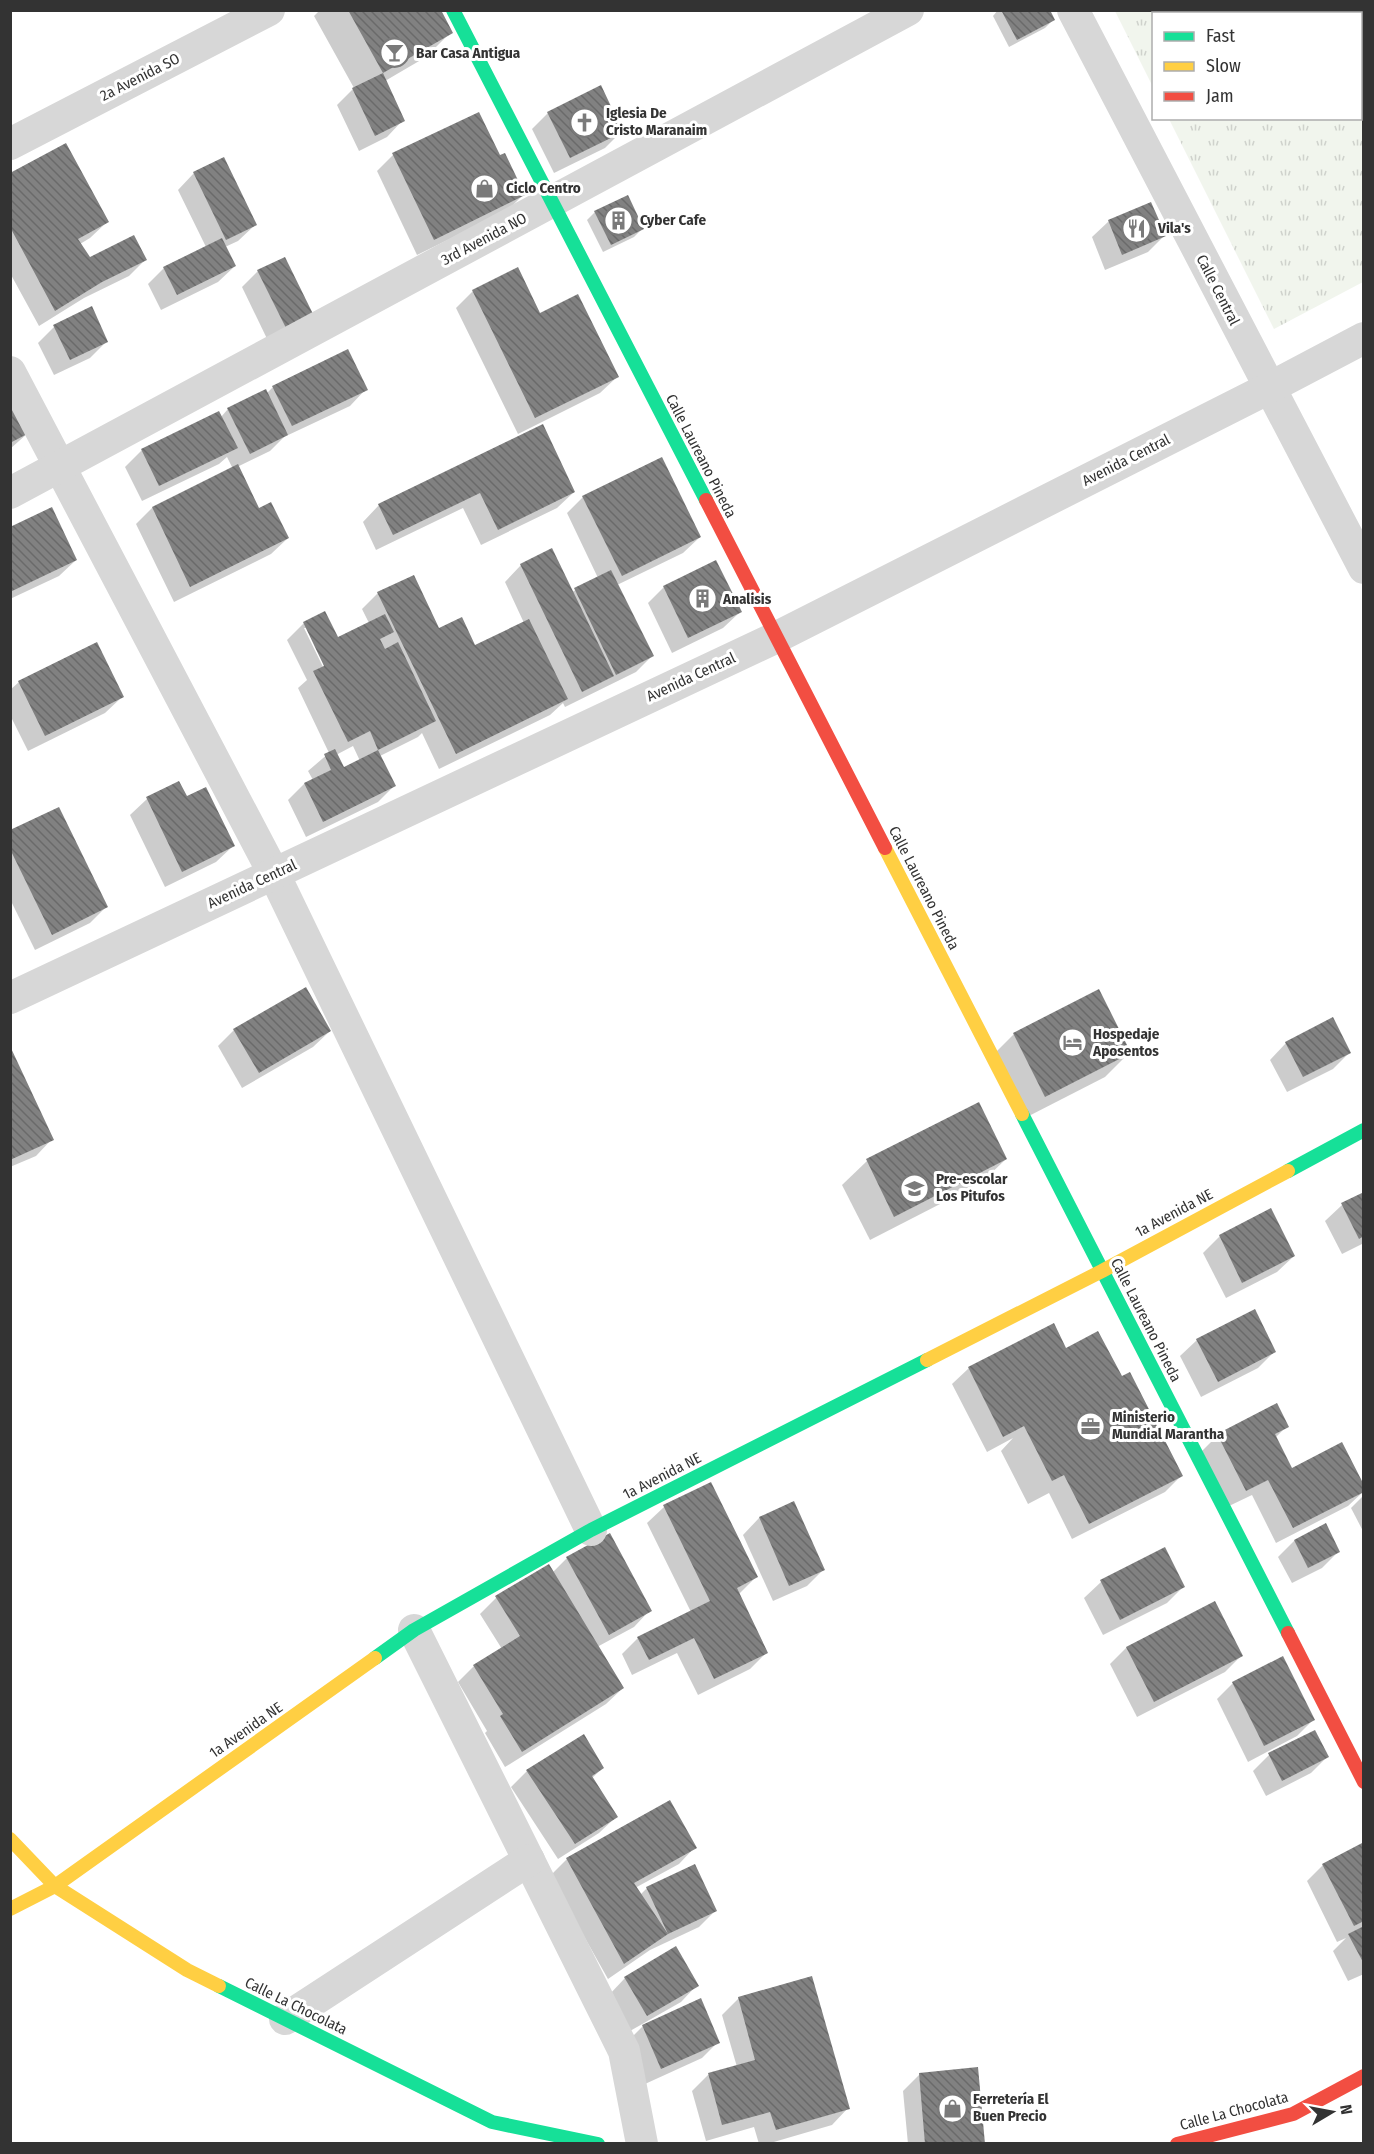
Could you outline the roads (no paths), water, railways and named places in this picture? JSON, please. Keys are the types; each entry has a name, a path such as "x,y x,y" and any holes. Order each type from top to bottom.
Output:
{"street":[{"name":"2a Avenida SO","path":"10,144 269,10"},
{"name":"Calle Laureano Pineda","path":"453,10 1364,1782"},
{"name":"3rd Avenida NO","path":"10,493 908,10"},
{"name":"Calle Central","path":"1073,10 1364,568"},
{"name":"Avenida Central","path":"10,998 777,637 1364,338"},
{"path":"10,372 274,873 591,1530"},
{"name":"1a Avenida NE","path":"10,1909 55,1886 414,1630 591,1530 1102,1271 1364,1130"},
{"path":"414,1630 624,2051 642,2144"},
{"name":"Calle La Chocolata","path":"10,1839 55,1886 187,1970 492,2122 598,2144"},
{"path":"285,2019 529,1860"},
{"name":"Calle La Chocolata","path":"1177,2144 1293,2114 1364,2076"}],"place":[{"name":"Bar Casa Antigua","path":"395,53"},
{"name":"Iglesia De Cristo Maranaim","path":"585,122"},
{"name":"Ciclo Centro","path":"485,188"},
{"name":"Cyber Cafe","path":"619,220"},
{"name":"Vila's","path":"1137,228"},
{"name":"Analisis","path":"702,599"},
{"name":"Hospedaje Aposentos","path":"1072,1043"},
{"name":"Pre-escolar Los Pitufos","path":"915,1188"},
{"name":"Ministerio Mundial Marantha","path":"1091,1426"},
{"name":"Ferretería El Buen Precio","path":"952,2108"}]}
